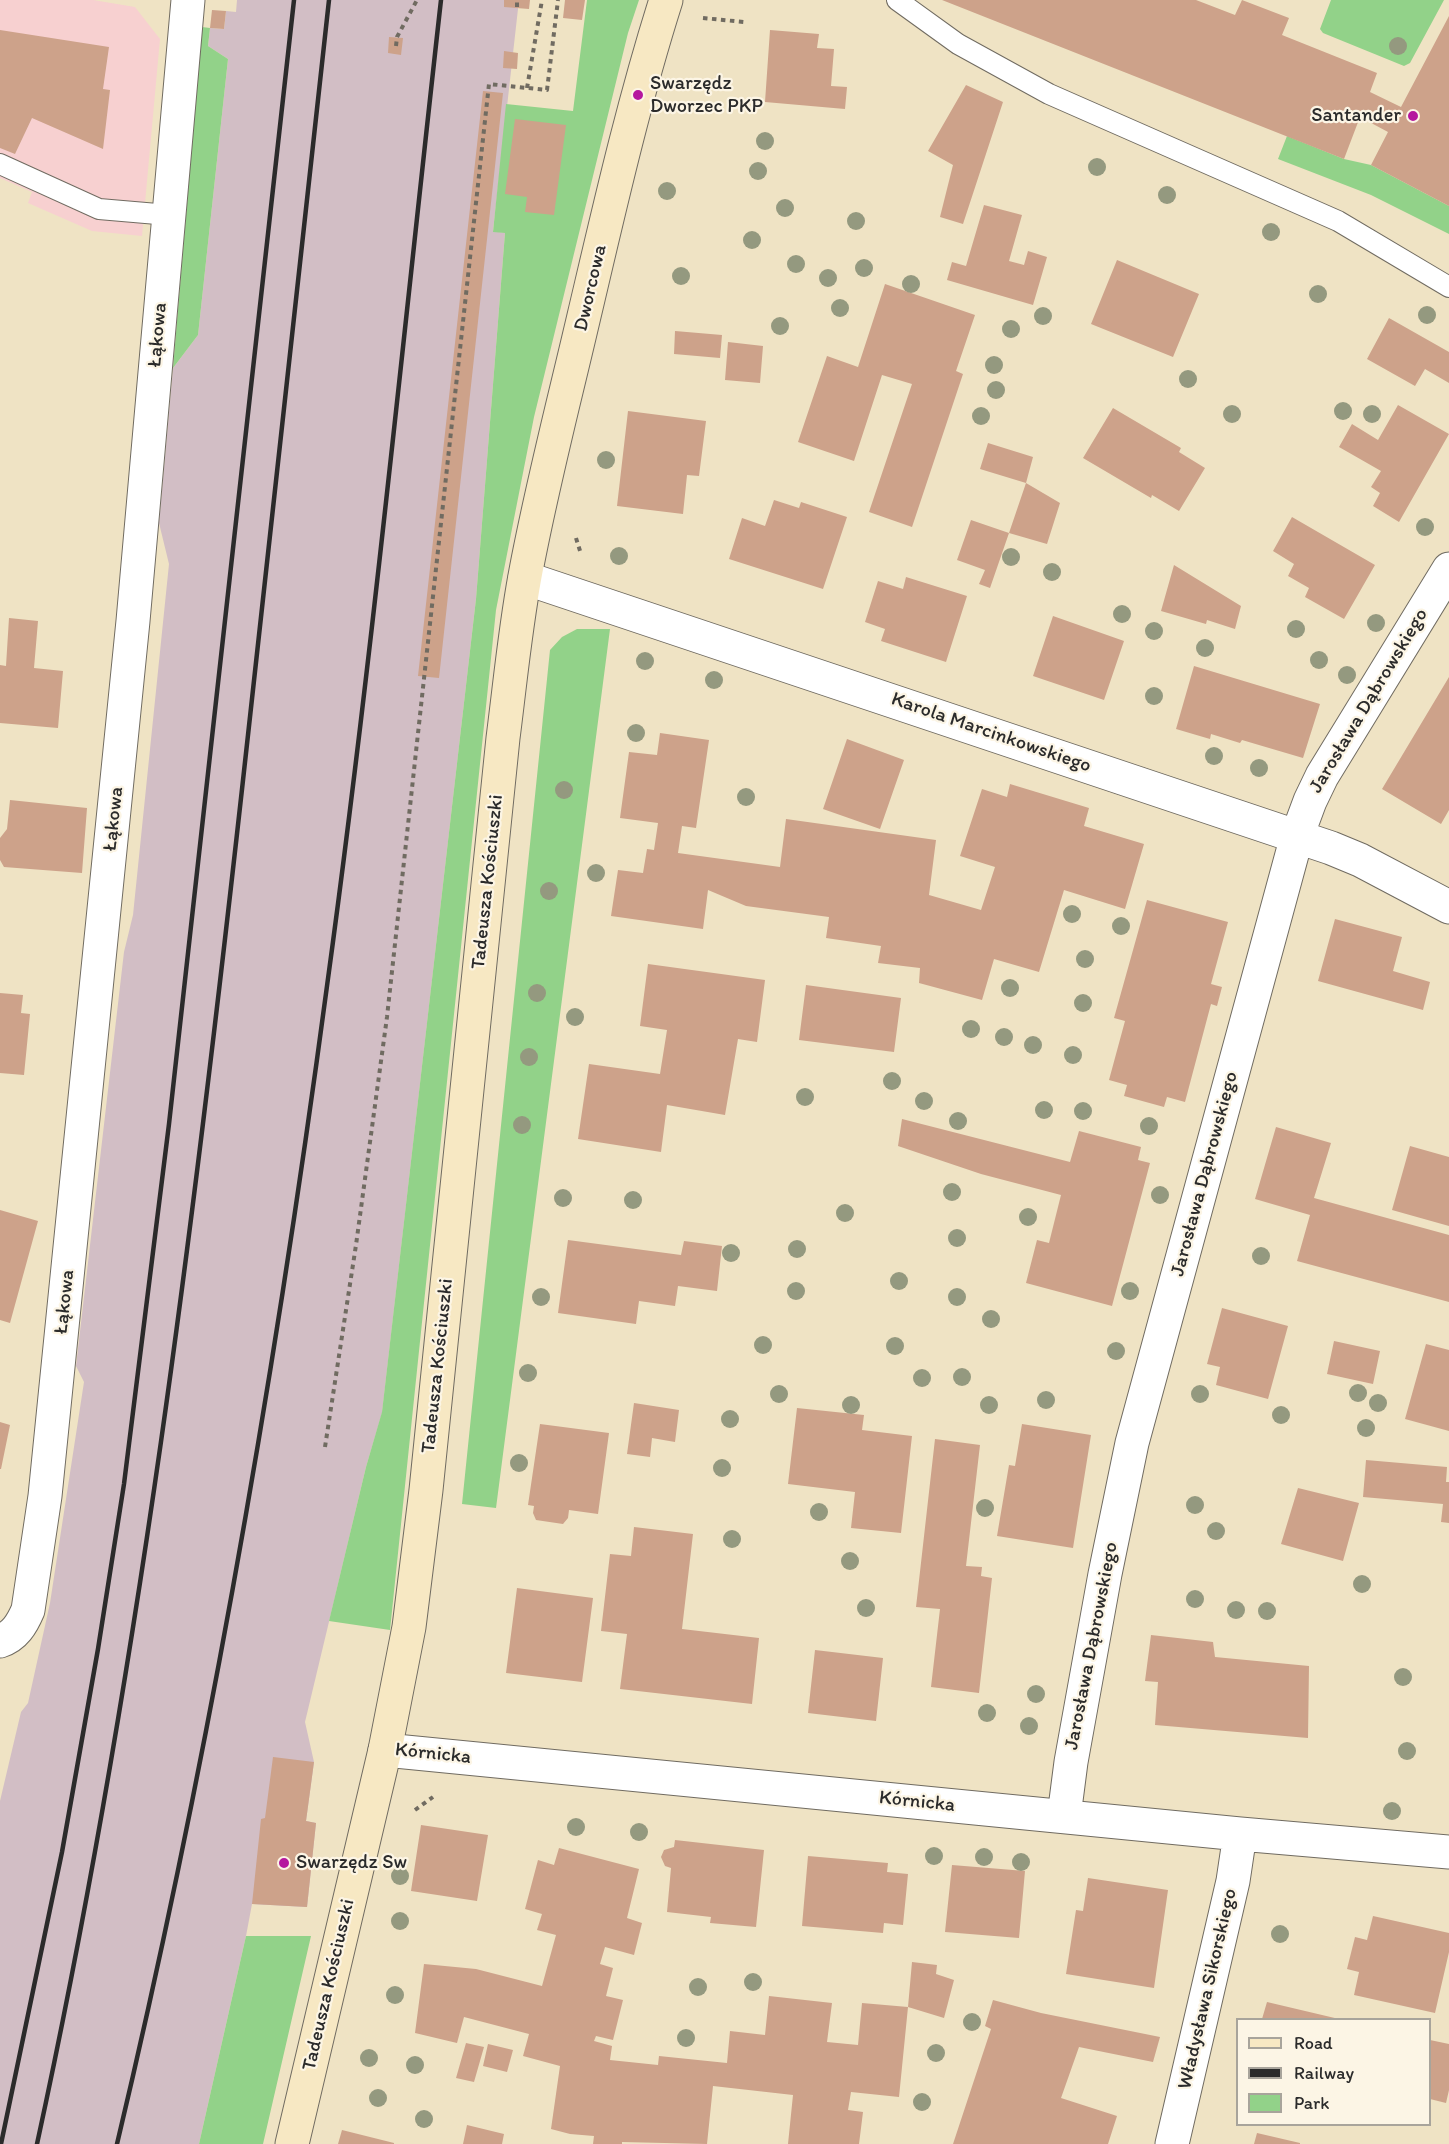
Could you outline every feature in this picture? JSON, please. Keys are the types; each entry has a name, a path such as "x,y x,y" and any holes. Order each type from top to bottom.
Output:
{"street":[{"name":"Łąkowa","path":"7,1637 22,1624 28,1611 45,1496 133,621 188,0"},
{"name":"Dworcowa","path":"525,578 535,525 598,255 638,95 666,0"},
{"name":"Jarosława Dąbrowskiego","path":"1064,1816 1071,1762 1105,1574 1132,1443 1297,836 1322,776 1449,569"},
{"name":"Karola Marcinkowskiego","path":"525,578 1297,836 1360,860 1449,907"},
{"name":"Tadeusza Kościuszki","path":"292,2144 385,1750 409,1627 503,738 525,578"},
{"name":"Kórnicka","path":"385,1750 1240,1834 1449,1852"},
{"name":"Władysława Sikorskiego","path":"1172,2144 1233,1881 1240,1834"}],"lane":[{"path":"897,0 964,48 1049,94 1338,221 1449,287"},
{"path":"0,165 99,209 168,216"}],"path":[{"path":"396,46 397,38 417,0"},
{"path":"516,7 517,0"},
{"path":"527,88 542,0"},
{"path":"325,1447 356,1245 387,1017 489,84 547,90 558,0"},
{"path":"700,17 744,22"},
{"path":"576,528 577,545 583,559"},
{"path":"410,1815 427,1800 440,1794"}],"shaded area":[{"path":"0,0 93,0 135,7 160,39 142,236 92,231 28,203 32,192 0,178"},
{"path":"237,0 519,0 493,231 505,233 476,599 382,1413 366,1467 305,1722 314,1762 306,1821 316,1823 307,1907 252,1904 199,2144 0,2144 0,1801 21,1712 28,1703 50,1603 84,1382 76,1366 124,952 133,915 169,564 159,523 173,368 198,335 228,59 208,46 210,28 224,29 226,11 236,12"}],"green space":[{"path":"587,0 639,0 628,33 534,417 496,610 390,1630 329,1621 366,1467 382,1412 476,599 505,233 493,232 506,104 573,111"},
{"path":"1331,0 1444,0 1410,63 1404,66 1323,33 1320,29"},
{"path":"202,27 210,28 208,46 228,59 198,335 173,368"},
{"path":"1287,136 1344,159 1371,165 1449,206 1449,234 1371,195 1278,159"},
{"path":"577,629 610,629 496,1508 462,1504 550,650 562,637"},
{"path":"246,1936 311,1936 263,2144 199,2144"}],"building":[{"path":"504,0 530,0 529,9 504,7"},
{"path":"565,0 585,0 582,20 563,18"},
{"path":"942,0 1196,0 1235,15 1242,0 1289,18 1282,35 1377,73 1370,92 1401,107 1449,16 1449,206 1371,165 1388,132 1360,117 1344,159"},
{"path":"212,10 226,11 224,29 210,28"},
{"path":"0,30 109,47 103,89 110,90 103,149 32,118 15,154 0,148"},
{"path":"770,30 819,34 817,48 834,49 831,86 847,87 845,109 765,102"},
{"path":"389,37 403,38 401,55 388,53"},
{"path":"504,51 518,53 517,69 503,68"},
{"path":"966,85 1003,102 963,224 940,217 953,165 928,151"},
{"path":"483,91 503,93 439,678 418,676"},
{"path":"515,119 566,125 554,215 525,212 527,197 505,194"},
{"path":"984,205 1022,215 1009,261 1024,265 1028,251 1047,257 1033,305 947,280 952,262 966,266"},
{"path":"1117,260 1199,294 1173,357 1091,324"},
{"path":"885,284 975,315 956,371 963,374 912,527 869,512 912,384 882,375 854,461 798,442 827,356 858,367"},
{"path":"1389,318 1449,352 1449,383 1425,369 1415,386 1367,359"},
{"path":"675,331 722,335 720,358 674,354"},
{"path":"728,342 763,346 760,383 725,380"},
{"path":"1398,405 1449,434 1399,522 1373,506 1380,493 1371,487 1381,471 1339,447 1352,424 1378,440"},
{"path":"1113,408 1181,448 1179,452 1205,468 1179,511 1152,495 1151,498 1083,458"},
{"path":"628,411 706,421 699,476 687,475 683,514 617,506"},
{"path":"988,443 1033,457 1026,483 980,469"},
{"path":"1026,483 1060,503 1047,544 1009,533"},
{"path":"774,500 799,508 801,502 847,517 823,589 729,559 742,518 765,526"},
{"path":"1292,517 1375,565 1344,619 1305,597 1309,588 1288,576 1294,564 1273,551"},
{"path":"971,520 1009,533 990,588 979,584 985,570 957,560"},
{"path":"1174,565 1241,606 1235,629 1207,620 1206,624 1161,611"},
{"path":"906,577 967,596 946,662 881,641 885,629 865,622 878,581 903,589"},
{"path":"1053,616 1124,641 1104,700 1033,676"},
{"path":"9,618 38,621 34,668 63,671 58,728 0,723 0,665 6,666"},
{"path":"1194,666 1320,704 1303,758 1242,740 1240,743 1211,734 1210,739 1176,729"},
{"path":"1449,677 1449,810 1441,824 1382,789"},
{"path":"660,733 709,740 696,828 682,826 678,853 780,867 786,819 936,840 929,895 981,910 995,867 960,856 982,789 1007,797 1010,784 1089,808 1084,826 1144,844 1125,909 1064,890 1039,972 994,959 982,1000 919,983 920,968 878,963 881,946 826,938 829,917 746,906 708,890 703,929 611,916 618,870 643,873 647,849 654,850 658,823 620,818 629,752 657,755"},
{"path":"847,739 904,760 880,829 823,809"},
{"path":"10,800 87,808 82,873 4,867 0,860 0,838 7,829"},
{"path":"1147,900 1228,922 1211,984 1222,987 1217,1006 1211,1004 1185,1102 1167,1097 1164,1107 1124,1096 1127,1085 1109,1080 1125,1021 1114,1018"},
{"path":"1335,919 1402,937 1393,971 1430,982 1423,1010 1318,981"},
{"path":"648,964 765,980 757,1042 738,1039 725,1115 667,1105 661,1152 578,1139 589,1064 660,1074 667,1030 640,1026"},
{"path":"806,985 901,998 894,1052 799,1040"},
{"path":"0,993 23,995 21,1013 30,1014 24,1075 0,1073"},
{"path":"902,1119 1070,1162 1079,1131 1141,1147 1138,1160 1150,1163 1112,1306 1026,1283 1037,1240 1049,1243 1061,1195 981,1174 898,1146"},
{"path":"1276,1127 1331,1143 1314,1198 1449,1235 1449,1302 1297,1261 1310,1215 1255,1199"},
{"path":"1410,1146 1449,1157 1449,1226 1392,1210"},
{"path":"0,1210 38,1221 10,1323 0,1320"},
{"path":"568,1240 681,1255 684,1241 722,1246 717,1291 678,1286 675,1306 639,1301 636,1324 558,1313"},
{"path":"1222,1308 1288,1326 1268,1399 1216,1385 1220,1367 1207,1364"},
{"path":"1334,1341 1380,1351 1373,1384 1327,1374"},
{"path":"1426,1344 1449,1350 1449,1431 1405,1419"},
{"path":"634,1403 679,1410 675,1442 652,1438 650,1457 627,1454"},
{"path":"797,1408 864,1415 862,1430 912,1436 901,1533 851,1528 855,1492 788,1484"},
{"path":"0,1422 10,1425 1,1469 0,1469"},
{"path":"540,1424 609,1433 598,1514 569,1510 568,1518 563,1524 536,1520 533,1513 534,1506 528,1505"},
{"path":"1022,1424 1091,1435 1073,1548 997,1536 1009,1465 1015,1466"},
{"path":"935,1439 980,1445 966,1566 982,1567 981,1576 992,1578 979,1693 931,1687 940,1609 916,1607"},
{"path":"1366,1460 1447,1467 1449,1523 1441,1522 1443,1504 1363,1497"},
{"path":"1298,1488 1359,1503 1343,1561 1281,1544"},
{"path":"634,1527 693,1534 682,1629 759,1638 752,1704 620,1689 627,1634 601,1631 610,1554 631,1556"},
{"path":"517,1588 593,1598 582,1682 506,1673"},
{"path":"1151,1635 1213,1642 1215,1657 1309,1666 1308,1738 1155,1725 1158,1682 1145,1681"},
{"path":"815,1650 883,1658 876,1721 808,1713"},
{"name":"Swarzędz Sw","path":"273,1757 314,1762 306,1821 316,1823 307,1907 252,1904 261,1819 265,1818"},
{"path":"421,1825 488,1835 477,1901 411,1891"},
{"path":"675,1840 764,1850 756,1927 710,1923 711,1917 667,1912 671,1868 665,1866 661,1857 664,1850 674,1847"},
{"path":"559,1848 639,1869 627,1918 642,1923 634,1955 605,1947 600,1964 613,1968 606,1996 623,2000 613,2040 596,2036 594,2041 612,2046 610,2060 658,2065 659,2056 727,2063 730,2031 765,2035 769,1996 832,2003 827,2042 858,2045 862,2003 908,2007 899,2097 851,2092 848,2110 863,2112 859,2144 788,2144 793,2095 713,2086 707,2144 622,2142 622,2144 593,2144 594,2136 570,2134 551,2129 560,2066 523,2056 529,2034 464,2017 457,2043 415,2033 424,1964 476,1969 542,1986 556,1935 537,1930 542,1914 525,1909 538,1860 554,1865"},
{"path":"808,1856 888,1863 887,1872 908,1874 903,1925 884,1923 883,1933 802,1926"},
{"path":"952,1865 1025,1871 1019,1938 945,1932"},
{"path":"1088,1878 1168,1890 1154,1988 1066,1974 1076,1910 1083,1911"},
{"path":"1373,1916 1449,1933 1449,1952 1435,2013 1354,1995 1359,1972 1347,1969 1355,1937 1367,1940"},
{"path":"912,1962 937,1965 936,1974 954,1980 944,2018 908,2007"},
{"path":"993,2000 1041,2013 1160,2037 1153,2062 1079,2047 1061,2098 1117,2116 1108,2144 953,2144 991,2029 985,2026"},
{"path":"1267,2002 1335,2018 1262,2018"},
{"path":"1431,2040 1449,2044 1449,2090 1446,2103 1431,2099"},
{"path":"466,2043 484,2047 474,2082 456,2078"},
{"path":"488,2044 513,2050 507,2072 483,2066"},
{"path":"467,2125 504,2134 502,2144 463,2144"},
{"path":"342,2130 394,2143 394,2144 338,2144"},
{"path":"1257,2133 1300,2143 1300,2144 1254,2144"}],"railway":[{"path":"1,2144 62,1852 124,1484 169,1124 294,0"},
{"path":"37,2144 73,1969 105,1794 161,1442 185,1266 228,912 329,0"},
{"path":"117,2144 150,2001 210,1712 262,1423 307,1132 359,740 441,0"}],"place":[{"name":"Swarzędz Dworzec PKP","path":"638,95"},
{"name":"Santander","path":"1413,116"},
{"name":"Swarzędz Sw","path":"284,1863"}]}
